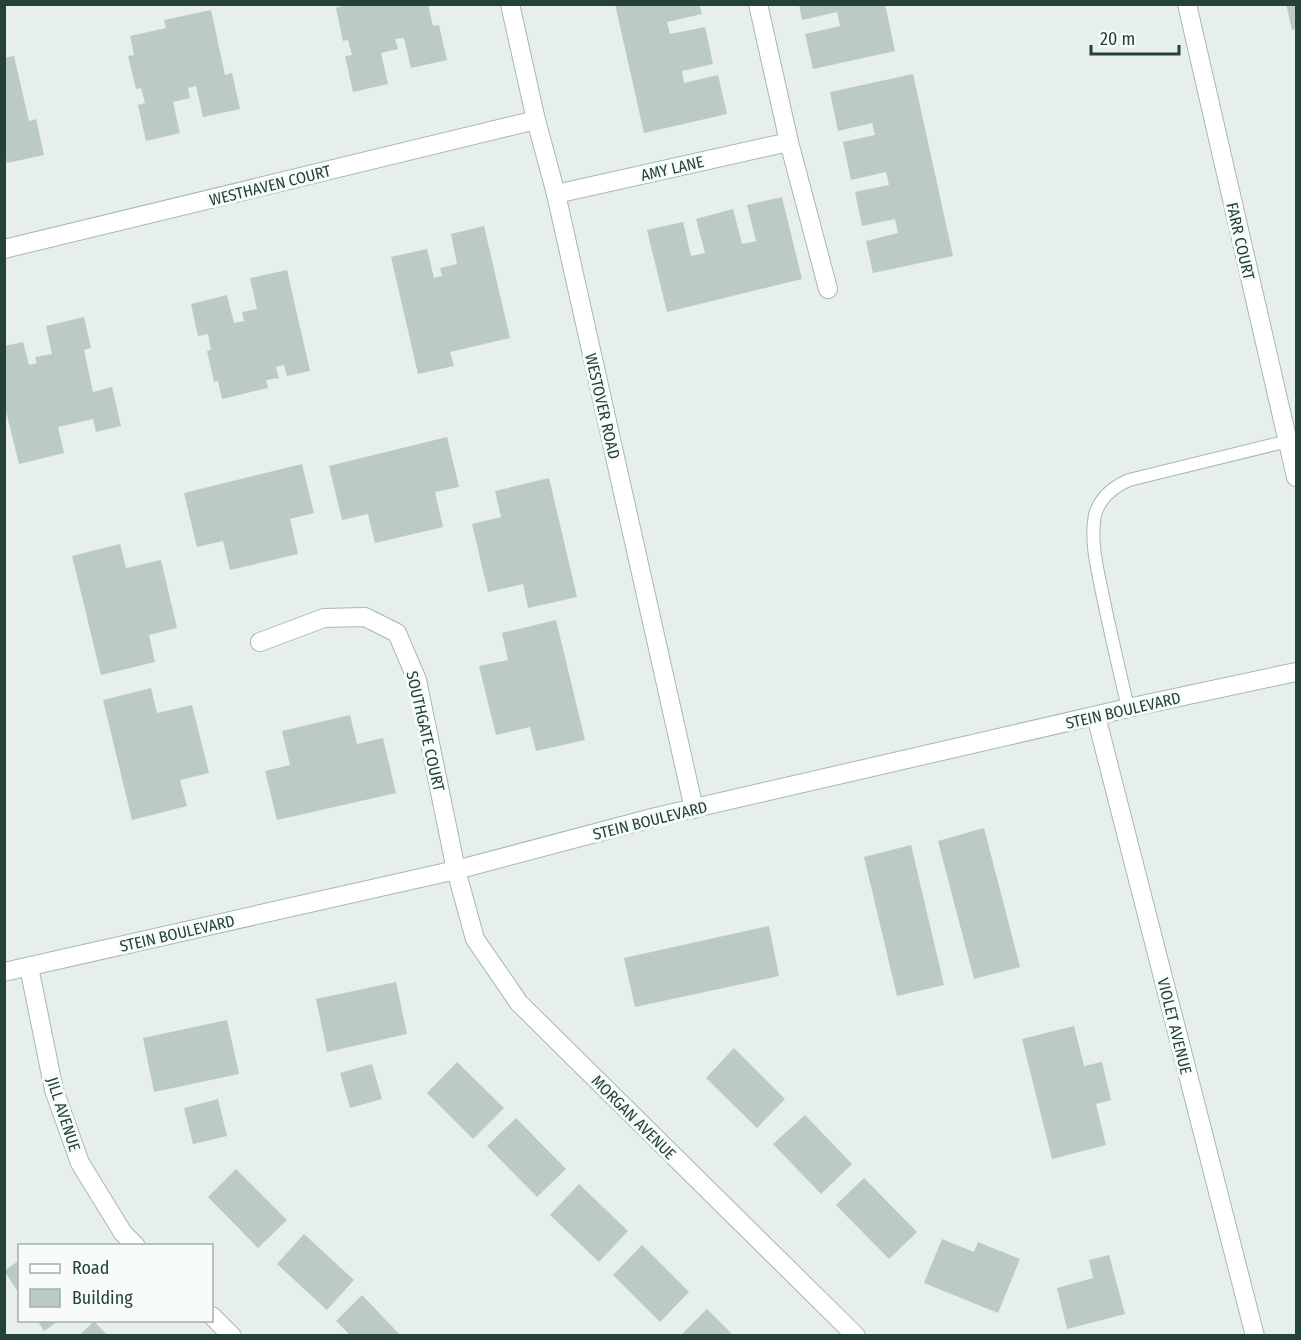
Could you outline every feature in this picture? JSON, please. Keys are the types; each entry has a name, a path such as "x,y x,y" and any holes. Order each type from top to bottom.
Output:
{"street":[{"name":"WESTOVER ROAD","path":"510,4 694,809"},
{"path":"758,4 789,142 828,289"},
{"name":"FARR COURT","path":"1187,4 1296,477"},
{"name":"WESTHAVEN COURT","path":"4,249 536,120"},
{"name":"AMY LANE","path":"555,194 789,142"},
{"name":"SOUTHGATE COURT","path":"260,642 324,618 365,617 398,633 417,680 456,870"},
{"name":"STEIN BOULEVARD","path":"4,972 456,870 694,809 1128,708 1296,672"},
{"name":"VIOLET AVENUE","path":"1096,716 1255,1335"},
{"name":"MORGAN AVENUE","path":"456,870 475,939 519,1003 856,1335"},
{"name":"JILL AVENUE","path":"29,967 54,1090 80,1163 123,1233 135,1244"},
{"path":"213,1317 232,1335"}],"lane":[{"path":"1128,708 1112,645 1097,568 1094,536 1095,514 1102,499 1113,488 1129,480 1288,441"}],"building":[{"path":"341,4 428,4 433,26 439,25 447,60 411,68 404,38 395,39 398,49 381,53 388,84 353,92 345,56 352,55 348,40 343,41 336,8 342,6"},
{"path":"615,4 699,4 702,14 667,22 670,34 705,27 713,64 682,71 684,83 718,75 727,114 644,133"},
{"path":"799,4 885,4 895,51 813,69 805,34 840,26 837,12 802,20"},
{"path":"1286,4 1296,4 1296,29 1292,30"},
{"path":"211,10 225,75 232,73 240,109 203,117 196,86 188,88 190,98 173,102 180,133 146,141 138,105 145,103 141,88 136,89 128,56 134,55 130,36 166,28 164,20"},
{"path":"14,56 29,121 36,119 44,155 7,163 4,151 4,58"},
{"path":"913,74 953,256 873,273 866,241 898,233 895,219 862,226 855,192 889,185 886,172 851,180 843,142 875,135 872,123 838,131 830,92"},
{"path":"782,197 802,279 667,312 647,230 683,222 691,256 705,253 696,219 733,209 742,244 756,241 747,205"},
{"path":"484,226 510,338 450,352 454,366 418,374 391,257 427,249 434,278 442,276 440,268 457,264 451,234"},
{"path":"287,270 310,371 287,376 284,365 276,367 279,378 266,380 268,388 222,399 218,381 214,382 207,351 211,350 208,334 198,336 191,304 227,295 234,323 244,321 242,312 257,309 250,278"},
{"path":"84,317 91,348 84,350 93,392 112,387 121,426 96,432 93,419 58,427 64,453 19,464 4,403 4,346 23,342 29,365 37,363 35,357 52,354 46,326"},
{"path":"447,437 459,487 435,492 443,527 375,543 368,514 342,520 329,466"},
{"path":"302,464 314,513 290,519 298,554 230,570 223,541 197,547 184,493"},
{"path":"549,478 577,597 528,608 523,584 488,592 472,524 501,517 495,491"},
{"path":"120,544 126,568 161,560 177,628 149,635 155,662 101,675 72,556"},
{"path":"556,620 585,740 536,751 530,727 496,735 479,666 508,660 502,633"},
{"path":"151,688 157,713 192,705 209,773 180,780 187,806 132,820 103,700"},
{"path":"350,715 357,744 383,738 396,793 277,820 265,771 290,765 282,731"},
{"path":"984,828 1020,967 974,979 938,841"},
{"path":"911,845 944,985 897,996 864,857"},
{"path":"769,926 779,976 635,1007 624,958"},
{"path":"396,982 407,1034 327,1052 316,999"},
{"path":"227,1020 239,1074 154,1092 143,1038"},
{"path":"1074,1026 1084,1066 1102,1062 1111,1100 1096,1104 1106,1145 1052,1159 1022,1039"},
{"path":"734,1048 785,1099 757,1128 706,1078"},
{"path":"457,1062 504,1108 473,1139 427,1093"},
{"path":"372,1064 382,1099 350,1108 340,1073"},
{"path":"218,1099 227,1136 193,1144 184,1108"},
{"path":"805,1115 852,1164 821,1194 773,1144"},
{"path":"516,1118 566,1169 537,1197 487,1146"},
{"path":"236,1169 287,1220 258,1248 208,1197"},
{"path":"864,1178 917,1232 889,1259 836,1205"},
{"path":"579,1184 628,1231 599,1262 550,1215"},
{"path":"304,1234 354,1280 327,1310 277,1264"},
{"path":"942,1239 974,1252 978,1242 1020,1259 998,1313 924,1283"},
{"path":"642,1245 689,1292 660,1322 613,1275"},
{"path":"1109,1255 1125,1314 1067,1329 1057,1288 1093,1278 1089,1260"},
{"path":"18,1261 18,1292 5,1272"},
{"path":"362,1295 401,1336 351,1336 336,1321"},
{"path":"707,1309 734,1336 680,1336"},
{"path":"38,1322 57,1322 44,1331"},
{"path":"95,1322 108,1336 79,1336"}]}
